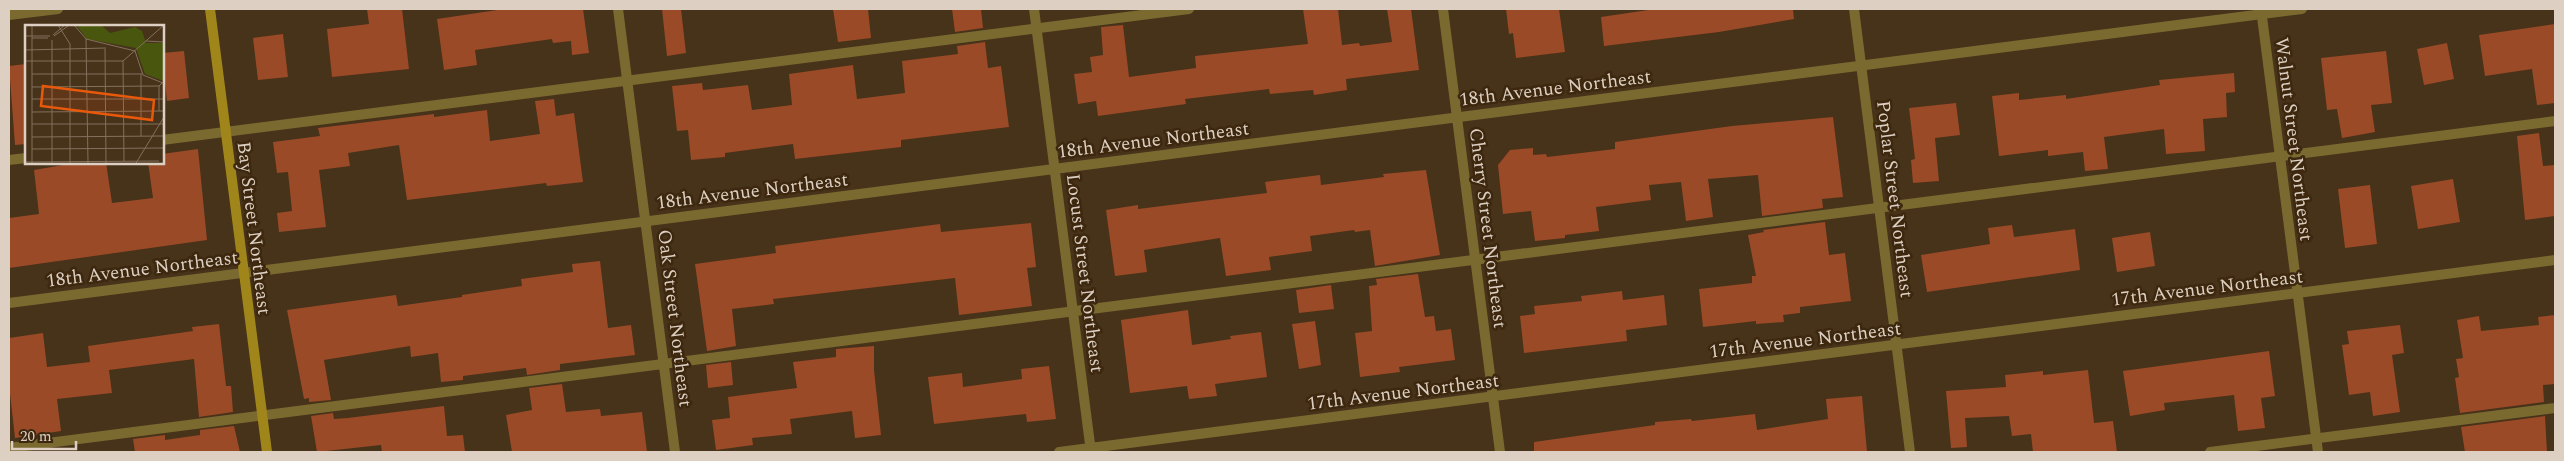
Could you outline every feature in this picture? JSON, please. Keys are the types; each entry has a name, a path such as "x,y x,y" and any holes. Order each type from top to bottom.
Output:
{"street":[{"path":"9,15 58,9"},
{"name":"Bay Street Northeast","path":"210,9 266,452"},
{"name":"Oak Street Northeast","path":"618,9 675,452"},
{"name":"Locust Street Northeast","path":"1034,9 1091,450"},
{"path":"164,140 1189,9"},
{"name":"Cherry Street Northeast","path":"1443,9 1500,452"},
{"name":"Poplar Street Northeast","path":"1854,9 1910,452"},
{"name":"18th Avenue Northeast","path":"9,303 1861,65 2261,11 2302,9"},
{"name":"Walnut Street Northeast","path":"2261,11 2318,452"},
{"path":"9,448 2555,121"},
{"path":"9,160 25,158"},
{"name":"17th Avenue Northeast","path":"1059,452 1091,450 2555,260"},
{"path":"2210,452 2555,408"}],"building":[{"path":"367,9 402,9 409,69 332,77 327,29 369,24"},
{"path":"504,9 583,9 589,53 572,55 571,41 553,43 552,39 475,50 477,65 444,70 437,19"},
{"path":"662,9 681,9 686,53 667,56"},
{"path":"833,9 868,9 871,38 838,42"},
{"path":"952,9 981,9 983,28 955,32"},
{"path":"1303,9 1338,9 1342,45 1359,43 1360,46 1392,42 1387,9 1411,9 1419,70 1346,79 1347,90 1314,95 1313,90 1270,94 1269,89 1185,99 1186,104 1098,116 1096,101 1078,104 1074,74 1092,72 1090,57 1103,55 1101,27 1123,25 1129,77 1196,68 1195,56 1308,44"},
{"path":"1506,9 1559,9 1565,52 1516,58 1513,33 1509,34"},
{"path":"1655,9 1793,9 1794,19 1719,32 1604,46 1601,17"},
{"path":"2555,24 2555,103 2537,105 2532,69 2485,76 2479,35"},
{"path":"283,34 288,77 258,80 253,38"},
{"path":"985,42 988,68 1001,66 1009,127 901,140 901,147 795,159 793,144 725,153 725,157 691,160 688,130 677,131 672,86 702,83 703,90 748,85 752,110 792,105 789,74 853,65 857,99 905,93 902,61 958,54 957,46"},
{"path":"2447,43 2454,79 2424,85 2417,49"},
{"path":"184,51 189,98 167,101 164,53"},
{"path":"2386,51 2392,103 2371,105 2375,132 2342,138 2337,109 2327,110 2321,58"},
{"path":"25,64 25,144 15,145 9,66"},
{"path":"2234,73 2235,92 2226,93 2227,117 2203,119 2205,151 2166,154 2164,129 2104,137 2108,169 2085,171 2083,152 2048,156 2048,150 1999,156 1992,96 2019,93 2019,100 2066,95 2066,99 2160,85 2159,80"},
{"path":"554,99 556,116 574,113 583,182 547,186 546,183 407,200 399,145 348,153 350,166 319,170 326,227 279,232 277,213 292,211 288,172 277,173 273,142 320,136 318,128 434,114 434,117 487,110 490,141 540,134 535,101"},
{"path":"1956,103 1960,135 1935,138 1939,181 1913,183 1911,160 1915,159 1909,108"},
{"path":"1833,117 1843,197 1822,199 1823,208 1762,216 1758,175 1708,179 1713,217 1686,221 1681,182 1649,185 1651,200 1596,207 1599,231 1565,235 1565,238 1535,241 1531,211 1503,214 1498,165 1510,150 1533,148 1533,155 1546,154 1547,157 1615,149 1615,142 1732,126"},
{"path":"2539,133 2543,166 2555,165 2555,216 2525,220 2517,136"},
{"path":"198,149 207,240 9,268 9,218 39,214 34,170 69,164 106,164 112,203 153,198 148,164 164,164 164,154"},
{"path":"1426,170 1440,255 1375,266 1370,230 1355,232 1354,230 1310,236 1312,251 1269,257 1271,270 1226,276 1220,238 1144,250 1147,272 1115,276 1106,210 1138,205 1138,209 1267,193 1265,182 1320,175 1321,185 1384,177 1383,174"},
{"path":"2453,179 2460,222 2418,229 2411,186"},
{"path":"2370,185 2377,244 2345,248 2338,189"},
{"path":"1825,222 1829,255 1845,253 1851,301 1800,307 1800,313 1783,315 1784,322 1756,324 1756,321 1703,327 1699,289 1752,283 1752,276 1756,276 1748,235 1764,232 1763,230"},
{"path":"1031,223 1036,267 1027,268 1032,306 959,315 955,278 773,299 774,304 732,309 736,346 707,351 695,264 776,253 775,246 940,224 941,232"},
{"path":"2012,225 2014,237 2075,229 2080,270 1927,292 1921,255 1990,244 1988,228"},
{"path":"2150,232 2155,266 2117,272 2112,238"},
{"path":"600,261 608,328 631,325 635,355 560,364 560,370 527,375 526,368 463,376 463,380 441,382 438,353 411,357 410,346 324,360 331,400 309,402 309,398 304,399 287,310 396,295 398,306 462,297 462,295 522,286 521,279 573,272 572,264"},
{"path":"1418,274 1425,317 1434,316 1436,331 1451,329 1455,360 1399,367 1400,372 1360,377 1355,333 1372,331 1369,286 1377,285 1376,279"},
{"path":"1331,285 1334,309 1299,313 1296,290"},
{"path":"1622,291 1623,300 1664,295 1667,325 1626,330 1627,341 1524,353 1520,316 1535,314 1534,306 1582,301 1581,296"},
{"path":"1188,310 1192,345 1231,339 1230,336 1261,332 1267,377 1215,384 1217,396 1189,399 1187,386 1130,393 1121,320"},
{"path":"2555,315 2555,384 2543,385 2544,402 2460,413 2455,378 2459,377 2456,359 2463,358 2457,320 2479,316 2481,331 2539,325 2538,317"},
{"path":"1315,321 1321,365 1299,369 1292,324"},
{"path":"219,324 226,386 231,386 233,412 199,417 194,359 109,370 112,393 57,399 61,431 15,438 9,385 9,338 43,333 47,367 90,362 88,346 193,331 192,327"},
{"path":"2400,325 2404,353 2392,355 2400,412 2373,416 2370,392 2349,395 2342,345 2349,344 2347,331"},
{"path":"874,346 874,370 881,435 855,438 852,411 790,419 792,434 752,438 753,445 716,450 712,420 730,418 728,397 797,388 793,362 836,357 836,349"},
{"path":"2269,351 2275,396 2261,398 2265,428 2238,431 2234,395 2164,403 2165,410 2130,416 2123,371"},
{"path":"731,362 733,385 708,388 706,365"},
{"path":"1049,366 1056,419 1027,422 1026,414 934,424 928,377 962,373 963,387 1022,379 1021,369"},
{"path":"2088,370 2094,423 2113,421 2117,452 2033,452 2031,434 2012,436 2009,416 1965,418 1967,447 1951,448 1946,391 2006,387 2005,375 2043,371 2043,375"},
{"path":"562,384 566,412 600,409 601,416 642,412 647,452 512,452 506,415 532,410 529,388"},
{"path":"1862,396 1867,452 1534,452 1534,442 1655,425 1655,422 1691,419 1692,421 1755,414 1757,430 1828,419 1826,399"},
{"path":"444,406 447,436 463,435 465,452 382,452 381,445 317,452 311,416 333,413 334,419 348,418"},
{"path":"2545,416 2547,452 2465,452 2461,427"},
{"path":"234,426 240,452 135,452 133,439 165,435 165,440 200,435 200,430"}]}
